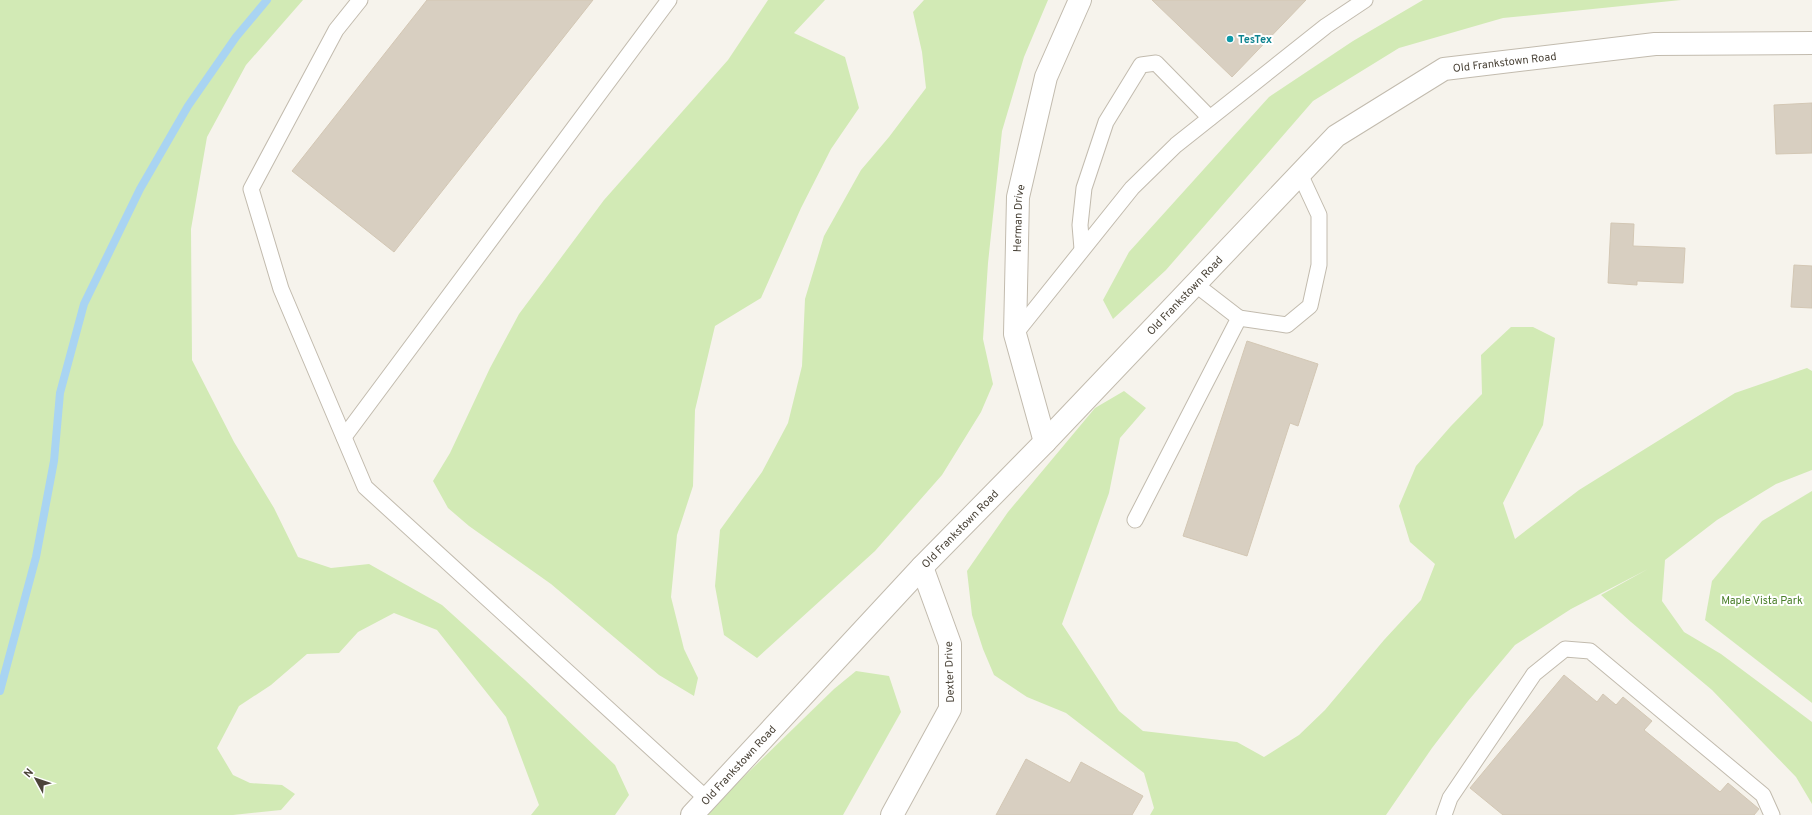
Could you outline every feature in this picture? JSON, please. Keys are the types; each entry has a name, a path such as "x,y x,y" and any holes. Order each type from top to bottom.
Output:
{"street":[{"name":"Herman Drive","path":"1045,442 1015,334 1018,197 1046,76 1080,0"},
{"name":"Old Frankstown Road","path":"692,815 922,567 1045,442 1336,136 1444,69 1655,44 1812,43"},
{"name":"Dexter Drive","path":"892,815 950,709 950,644 922,567"}],"lane":[{"path":"360,0 336,30 251,188 281,289 365,487 707,799"},
{"path":"344,437 669,0"},
{"path":"1015,334 1132,188 1176,145 1326,26 1365,0"},
{"path":"1082,249 1080,225 1084,188 1106,122 1141,64 1156,64 1210,118"},
{"path":"1195,284 1239,318 1287,325 1310,306 1318,265 1319,215 1300,174"},
{"path":"1135,520 1239,318"},
{"path":"1444,815 1450,798 1534,674 1565,649 1590,651 1763,795 1772,815"}],"green space":[{"path":"0,0 303,0 246,65 207,137 191,229 192,360 234,442 274,508 298,557 331,568 369,564 442,605 525,680 615,765 629,795 615,815 531,815 539,805 506,717 437,630 394,613 358,632 339,653 307,654 271,685 239,706 217,748 233,775 250,783 282,785 295,794 281,810 233,815 0,815"},
{"path":"768,0 825,0 794,33 845,57 859,108 831,149 801,208 761,298 715,326 695,410 693,486 677,535 671,597 684,649 698,678 694,696 659,675 551,584 469,526 448,508 433,481 450,453 490,368 519,314 604,200 728,60"},
{"path":"924,0 1048,0 1024,57 1002,131 988,263 983,339 993,384 981,412 942,475 875,551 757,658 724,635 715,586 720,530 762,472 788,423 802,366 805,299 824,236 861,170 889,137 926,88 922,52 913,12"},
{"path":"1423,0 1681,0 1503,18 1399,48 1313,101 1166,270 1113,319 1103,300 1129,252 1269,97 1353,41"},
{"path":"1511,327 1533,327 1555,338 1543,425 1503,503 1515,539 1579,490 1735,393 1807,368 1812,371 1812,470 1776,484 1717,520 1665,560 1662,601 1684,632 1721,654 1812,722 1812,804 1796,777 1712,690 1601,595 1648,569 1571,609 1515,645 1468,701 1432,748 1386,815 1150,815 1154,808 1144,773 1066,713 1027,697 994,675 983,649 972,615 967,571 1008,512 1095,408 1124,391 1146,408 1120,438 1109,493 1062,624 1119,711 1143,731 1237,742 1264,757 1299,735 1325,710 1384,640 1421,600 1435,564 1410,542 1399,506 1416,466 1451,426 1482,394 1481,355"},
{"name":"Maple Vista Park","path":"1812,491 1812,703 1705,620 1712,581 1762,521"},
{"path":"856,671 889,676 901,712 843,815 707,815 726,794 834,689"}],"building":[{"path":"427,0 593,0 394,252 292,171"},
{"name":"TesTex","path":"1152,0 1306,0 1232,77"},
{"path":"1812,103 1812,153 1776,154 1774,105"},
{"path":"1611,223 1634,224 1633,246 1685,248 1683,283 1637,281 1637,285 1608,283"},
{"path":"1794,265 1812,266 1812,308 1791,307"},
{"path":"1247,341 1318,364 1298,426 1290,423 1247,556 1183,536"},
{"path":"1564,675 1597,702 1603,694 1616,705 1623,697 1652,721 1644,730 1720,792 1728,783 1759,809 1754,815 1503,815 1470,788"},
{"path":"1026,759 1070,783 1081,762 1143,796 1132,815 996,815"}],"waterway":[{"path":"0,691 36,557 54,461 60,393 84,304 140,189 188,106 236,37 267,0"}],"place":[{"name":"TesTex","path":"1230,39"}]}
